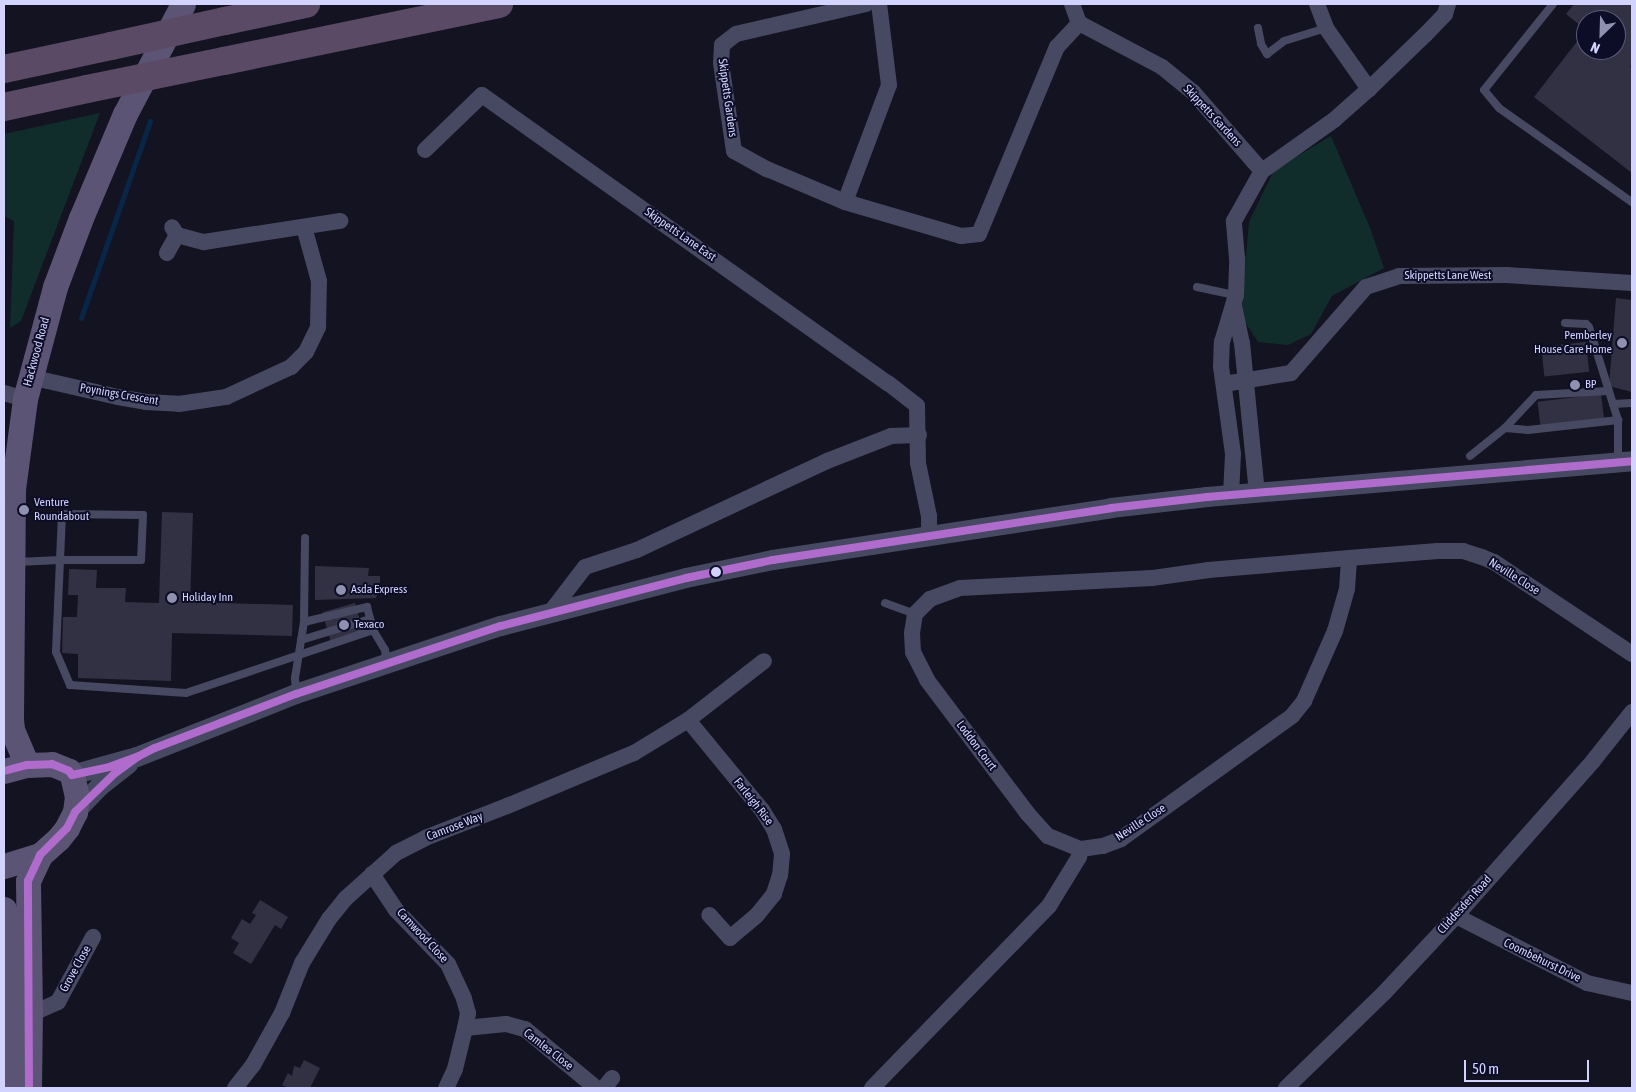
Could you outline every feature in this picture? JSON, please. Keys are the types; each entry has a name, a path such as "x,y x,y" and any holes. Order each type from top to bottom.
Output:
{"highway":[{"path":"4,69 306,4"},
{"path":"4,107 499,4"}],"main road":[{"name":"Hackwood Road","path":"15,768 8,737 8,663 13,489 20,390 81,218 125,114 183,4"},
{"path":"15,768 52,764 68,771 72,775 77,796 75,812 67,828 40,855 28,881 29,1088"},
{"path":"4,866 40,855"},
{"path":"4,910 10,936 9,1088"}],"street":[{"name":"Skippetts Gardens","path":"866,4 736,34 722,45 721,63 734,151 767,169 845,202 961,236 980,234 1057,47 1079,23 1162,67 1193,92 1262,171"},
{"path":"845,202 889,85 879,4"},
{"path":"1072,4 1079,23"},
{"path":"1317,4 1326,28 1369,89"},
{"path":"1257,492 1242,343 1235,301 1238,258 1234,221 1262,171 1334,120 1369,89 1445,14 1448,4"},
{"name":"Skippetts Lane East","path":"425,150 482,95 888,383 917,406 918,463 929,516 929,536"},
{"path":"167,253 175,231 204,242 340,221"},
{"name":"Poynings Crescent","path":"20,390 118,397 146,402 179,404 226,397 291,368 306,352 318,327 319,281 304,227"},
{"name":"Skippetts Lane West","path":"1224,384 1291,372 1366,288 1399,276 1506,275 1632,283"},
{"path":"1231,495 1233,454 1221,366 1222,342 1235,301"},
{"path":"549,614 585,567 636,550 827,461 891,436 919,435"},
{"path":"72,775 137,757 296,694 501,626 686,578 773,560 1111,508 1257,492 1625,462"},
{"name":"Neville Close","path":"915,614 930,599 960,588 1152,578 1209,570 1438,551 1463,551 1494,562 1632,654"},
{"name":"Neville Close","path":"1081,848 1103,846 1121,839 1292,716 1304,701 1326,656 1347,589 1349,558"},
{"name":"Loddon Court","path":"915,614 912,633 913,652 927,680 1028,814 1048,836 1081,848"},
{"name":"Camrose Way","path":"235,1088 253,1065 282,1013 302,963 329,918 345,898 396,853 425,838 634,753 688,720 764,661"},
{"name":"Cliddesden Road","path":"1286,1088 1384,992 1456,916 1593,761 1632,712"},
{"name":"Farleigh Rise","path":"688,720 762,810 774,829 782,854 780,875 774,894 756,916 730,938 709,915"},
{"path":"75,812 100,786 137,757"},
{"path":"872,1088 1050,906 1080,857 1081,848"},
{"name":"Camwood Close","path":"372,874 396,910 448,964 468,1013 455,1069 446,1088"},
{"name":"Coombehurst Drive","path":"1456,916 1587,983 1632,993"},
{"name":"Grove Close","path":"30,1012 58,1002 93,937"},
{"name":"Camlea Close","path":"465,1028 506,1024 525,1029 596,1088"}],"lane":[{"path":"1553,4 1484,90 1498,108 1632,202"},
{"path":"1258,28 1261,44 1267,54 1284,41 1326,28"},
{"path":"1197,287 1235,301"},
{"path":"1565,323 1586,324 1589,327 1614,404 1625,462"},
{"path":"1470,456 1505,428 1536,396 1609,391"},
{"path":"1614,404 1632,403"},
{"path":"1505,428 1528,430 1618,420"},
{"path":"12,562 60,560 140,560 143,515 62,514 60,560 56,652 70,685 186,693 373,630"},
{"path":"296,694 295,678 304,622 305,538"},
{"path":"885,603 915,614"},
{"path":"304,622 367,607 373,630 385,650 387,664"},
{"path":"301,640 370,619"}],"green space":[{"path":"100,113 21,321 10,328 14,221 4,216 4,134"},
{"path":"1331,136 1370,228 1384,268 1332,296 1311,334 1288,345 1258,342 1241,316 1249,222 1274,170"}],"building":[{"path":"1574,4 1632,4 1632,63 1630,67 1632,68 1632,173 1534,97 1576,43 1576,60 1626,60 1626,10 1576,10 1576,22 1566,14"},
{"name":"Pemberley House Care Home","path":"1616,298 1632,300 1632,392 1609,386"},
{"path":"1586,342 1589,372 1544,377 1541,347"},
{"path":"1601,394 1604,418 1540,426 1537,402"},
{"path":"162,512 193,513 190,602 293,605 292,636 172,633 171,681 78,678 78,654 62,653 63,617 77,617 78,595 68,595 69,569 97,570 96,588 126,588 125,602 159,603"},
{"path":"315,566 369,568 368,576 380,576 380,587 376,598 315,600"},
{"path":"355,603 365,637 332,646 322,612"},
{"path":"260,900 288,917 281,929 275,925 251,964 233,953 239,943 231,938 242,919 250,924 256,915 252,913"},
{"path":"304,1060 320,1068 310,1088 289,1088 282,1085 288,1073 292,1076 294,1066 300,1068"}],"waterway":[{"path":"81,318 150,121"}],"transit line":[{"path":"29,1088 28,881 40,855 67,828 75,812 114,774 137,757 155,748 296,694 501,626 686,578 773,560 1111,508 1207,497 1632,461"},
{"path":"4,771 27,765 52,764 69,771 72,775 109,767 139,756"}],"place":[{"name":"Pemberley House Care Home","path":"1622,343"},
{"name":"BP","path":"1575,385"},
{"name":"Venture Roundabout","path":"24,510"},
{"name":"Asda Express","path":"341,590"},
{"name":"Holiday Inn","path":"172,598"},
{"name":"Texaco","path":"344,625"}]}
